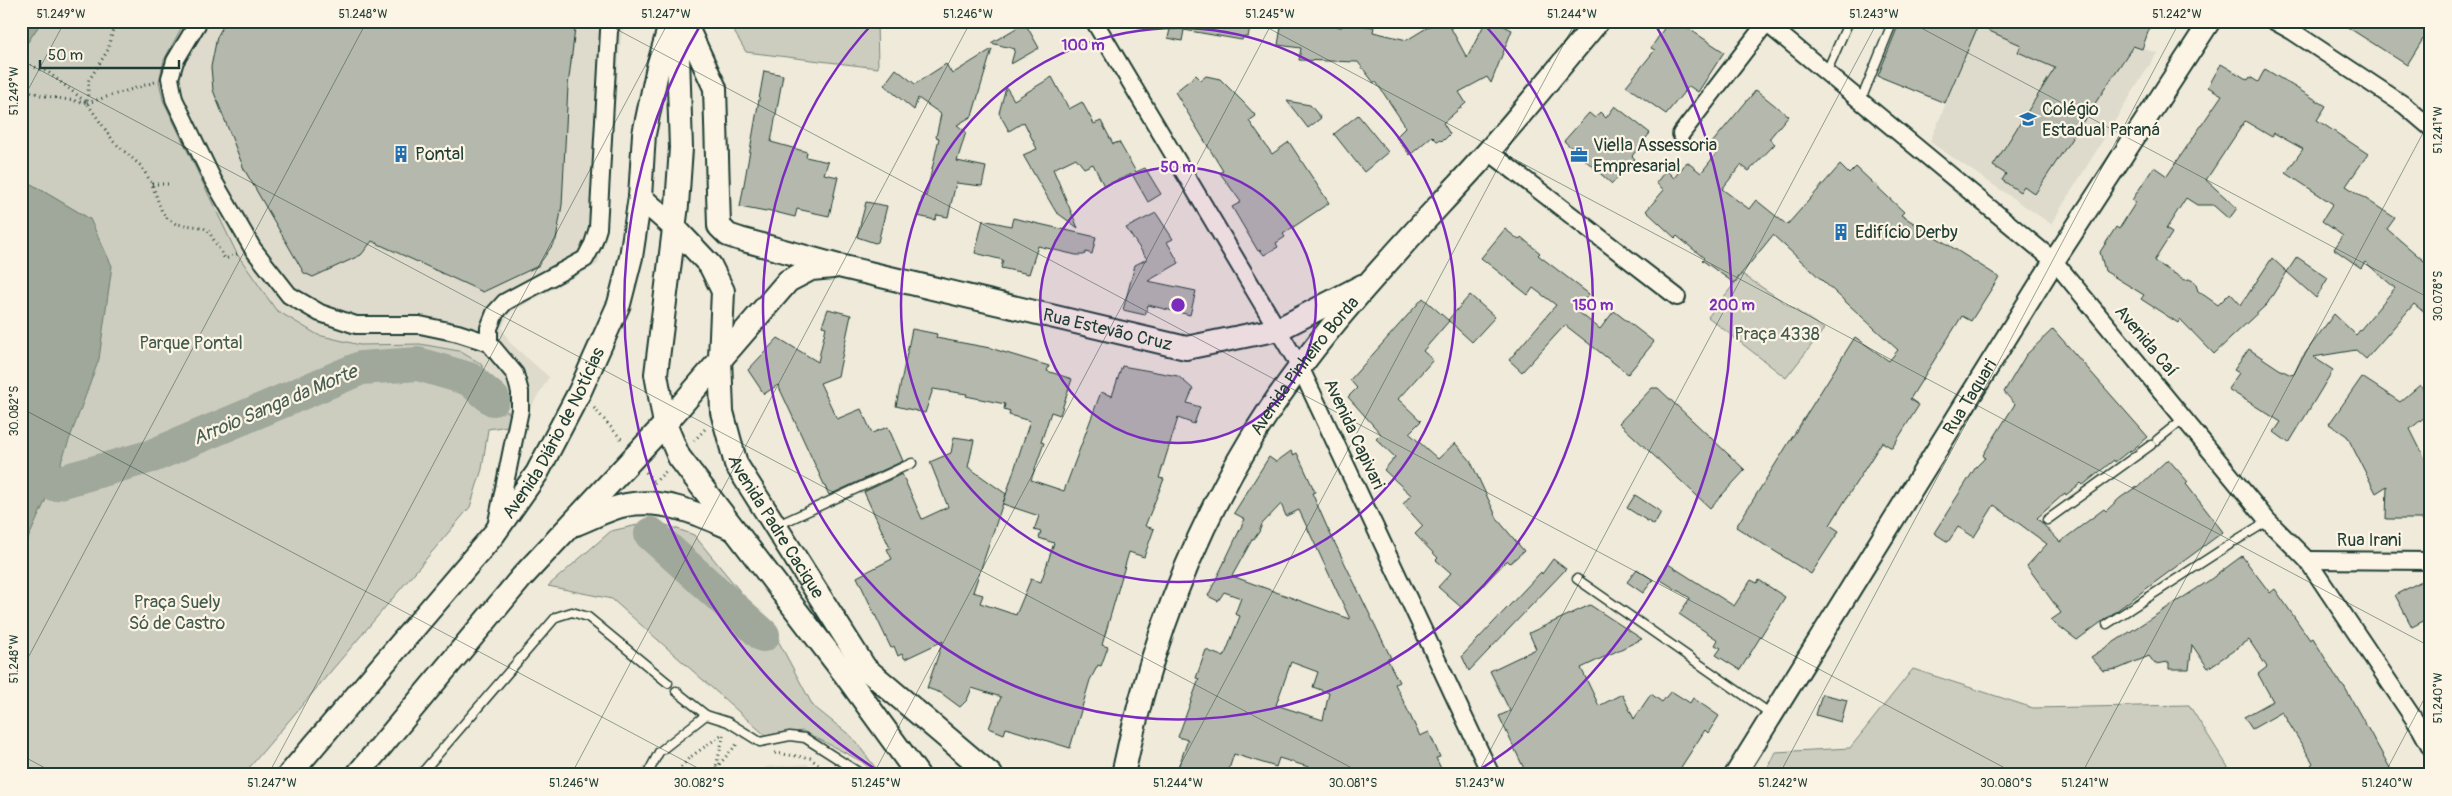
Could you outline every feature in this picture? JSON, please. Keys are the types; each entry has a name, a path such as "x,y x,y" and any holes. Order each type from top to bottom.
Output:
{"main road":[{"name":"Avenida Diário de Notícias","path":"289,775 494,534 537,474 580,391 619,304 631,257 640,197 644,134 658,67 671,21"},
{"name":"Avenida Padre Cacique","path":"677,21 681,148 674,227 656,374 665,424 679,457 918,775"},
{"name":"Rua Estevão Cruz","path":"684,21 716,88 719,226 728,234 740,239 839,266 1186,348 1278,329 1369,282"},
{"name":"Avenida Pinheiro Borda","path":"1123,775 1145,684 1177,587 1214,506 1251,440 1300,367 1369,282 1488,151 1598,21"},
{"name":"Avenida Padre Cacique","path":"640,197 674,227 710,264 723,291 720,358 722,412 736,464 864,668 991,775"},
{"path":"357,775 522,577 665,424 788,281 812,269 839,266"},
{"path":"570,526 625,505 656,504 691,511 735,530"}],"street":[{"path":"199,21 175,61 170,78 174,99 213,180 253,249 289,295 320,313 356,325 420,325 458,333 488,343 515,374 520,392 520,410 494,534"},
{"path":"488,343 489,328 494,314 505,302 585,259 593,244 598,228 609,31 612,21"},
{"name":"Avenida Capivari","path":"1094,21 1300,367 1491,775"},
{"name":"Rua Taquari","path":"1735,775 2054,261 2210,21"},
{"path":"2274,21 2404,105 2431,128"},
{"path":"1681,134 1765,22"},
{"name":"Avenida Caí","path":"1765,22 2054,261 2268,521 2308,560 2420,728 2431,748"},
{"path":"1488,151 1677,297"},
{"name":"Rua Irani","path":"2308,560 2431,561"}],"lane":[{"path":"1826,73 1849,21"},
{"path":"1860,101 1893,21"},
{"path":"2047,520 2154,443 2184,419"},
{"path":"776,526 912,463"},
{"path":"2107,624 2268,521"},
{"path":"1577,579 1772,715"},
{"path":"420,775 556,616 572,612 588,617 668,683"},
{"path":"676,690 706,715 728,722 760,742 790,736 805,738 863,775"},
{"path":"647,775 660,752 706,715"}],"path":[{"path":"87,103 89,80 108,50 115,21"},
{"path":"21,62 48,72 87,103 114,142 141,166 152,184 162,212 168,219 176,224 201,227 208,230 225,259 253,249"},
{"path":"21,88 40,95 87,103 170,78"},
{"path":"152,184 172,184"},
{"path":"580,391 636,456 654,483"},
{"path":"724,733 737,744 745,747"},
{"path":"714,775 724,733"},
{"path":"675,775 689,758 724,733"},
{"path":"715,769 737,744"},
{"path":"772,752 810,758 831,775"}],"shaded area":[{"path":"21,21 42,21 21,52"},
{"name":"Pontal","path":"42,21 625,21 621,37 605,231 598,264 509,313 502,328 510,343 549,377 521,424 361,368 90,219 21,178 21,52"},
{"name":"Colégio Estadual Paraná","path":"1980,21 2057,21 2157,53 2051,224 1930,142"},
{"path":"21,178 90,219 112,266 99,359 53,484 27,541 21,562"},
{"path":"807,764 820,775 758,775 766,767"}],"green space":[{"name":"Praça Suely Só de Castro","path":"42,21 185,21 164,60 159,81 163,100 237,254 276,310 318,335 360,345 420,344 459,351 480,363 495,386 493,399 521,424 488,429 482,469 470,507 243,775 21,775 21,562 27,541 90,219 21,178 21,52"},
{"path":"734,21 877,21 878,68 746,52 735,33"},
{"name":"Praça 4338","path":"1742,274 1824,329 1786,378 1708,317"},
{"path":"655,521 694,535 774,633 813,706 852,737 881,775 877,775 861,761 803,731 766,736 612,599 548,586 611,531"},
{"path":"1913,669 2033,708 2189,705 2233,775 1764,775 1775,752 1850,748"}],"building":[{"name":"Pontal","path":"226,21 576,21 568,86 562,205 556,240 538,266 483,292 372,241 361,255 313,277 304,273 244,169 213,90 211,67 217,37"},
{"path":"1172,21 1251,21 1248,37 1243,37 1242,40 1184,30 1182,41 1168,38"},
{"path":"1282,21 1342,27 1342,23 1374,27 1373,32 1407,40 1438,21 1447,21 1467,58 1486,21 1494,21 1512,30 1491,83 1487,77 1459,92 1466,103 1443,123 1450,134 1444,140 1437,141 1432,136 1410,155 1396,137 1406,127 1376,82 1374,83 1358,62 1299,60 1301,48 1278,45"},
{"path":"1669,21 1677,21 1724,52 1698,92 1689,86 1666,114 1626,86 1655,50 1651,48"},
{"path":"1900,21 2152,21 2142,49 2133,46 2035,194 2024,186 2020,192 2002,180 2006,174 1993,166 2055,68 2018,52 2021,45 1978,26 1945,103 1878,76"},
{"path":"2338,21 2431,21 2431,44 2423,39 2407,65"},
{"path":"1025,23 1039,48 1011,64 1015,49 991,43"},
{"path":"992,49 972,116 957,125 966,132 957,161 986,167 982,186 956,183 948,217 937,215 935,220 918,216 923,195 926,196 939,138 936,137 941,114 918,98 914,110 884,85 896,69 915,84 946,64 952,74"},
{"path":"2221,64 2248,80 2250,77 2258,82 2265,69 2326,106 2317,120 2368,154 2346,186 2395,218 2387,229 2431,267 2431,318 2414,304 2366,359 2356,350 2313,357 2333,370 2289,443 2274,432 2281,422 2228,389 2239,373 2234,370 2249,349 2279,369 2291,375 2294,374 2301,359 2334,314 2356,335 2395,288 2365,262 2361,268 2334,249 2343,236 2322,221 2333,204 2286,173 2303,149 2274,133 2272,137 2245,121 2206,180 2237,208 2229,219 2213,205 2197,205 2186,198 2166,229 2172,233 2154,261 2185,280 2189,279 2195,282 2198,291 2218,305 2230,293 2241,305 2272,258 2287,272 2267,304 2214,354 2180,319 2178,323 2141,299 2144,295 2105,271 2100,252 2116,227 2119,229 2136,202 2132,200 2154,167 2167,176 2222,95 2208,87"},
{"path":"764,71 783,75 771,142 807,152 806,157 828,162 824,174 838,177 829,216 797,209 795,217 767,210 766,212 740,207"},
{"path":"1196,75 1201,80 1206,76 1220,79 1243,102 1256,116 1249,121 1272,154 1289,142 1329,203 1283,234 1285,237 1276,243 1278,247 1264,255 1260,250 1258,251 1232,207 1241,202 1220,173 1223,171 1175,92"},
{"path":"1052,77 1069,109 1082,102 1094,124 1101,121 1113,144 1119,142 1136,172 1145,168 1161,194 1148,202 1132,174 1104,186 1093,164 1084,168 1076,158 1053,169 1078,228 1056,212 1023,155 1037,149 1024,122 1009,131 999,113 1006,87 1014,100"},
{"path":"1756,90 1788,116 1769,139 1775,144 1749,171 1741,165 1722,189 1749,209 1756,200 1787,225 1840,165 1849,174 1856,167 1904,212 1901,215 1999,277 1971,321 1962,316 1938,354 1910,399 1919,405 1892,448 1882,442 1854,486 1830,525 1839,531 1811,574 1736,527 1855,337 1889,361 1898,350 1773,235 1734,283 1702,260 1704,258 1677,236 1675,238 1646,211 1664,190 1656,183 1666,170 1674,178 1687,162 1701,173 1719,150 1711,144"},
{"path":"1287,101 1310,105 1321,118 1308,128"},
{"path":"1615,106 1650,133 1632,156 1635,159 1612,184 1564,141 1589,113 1595,118 1600,112 1606,118"},
{"path":"1358,115 1388,152 1364,172 1334,134"},
{"path":"866,202 887,206 878,242 875,243 857,237"},
{"path":"1156,213 1173,239 1167,242 1179,263 1148,281 1196,291 1190,315 1148,305 1145,315 1123,310 1135,265 1147,259 1126,228"},
{"path":"1013,218 1096,237 1092,254 1086,252 1084,255 1076,255 1038,246 1029,274 1001,268 1003,260 975,253 983,220 1011,226"},
{"path":"1505,229 1519,240 1521,237 1540,253 1538,255 1589,294 1576,310 1600,329 1614,311 1654,342 1628,374 1565,325 1522,372 1509,360 1556,305 1533,288 1528,295 1481,258"},
{"path":"2297,257 2328,278 2316,298 2287,272"},
{"path":"1470,295 1495,317 1472,342 1448,320"},
{"path":"1423,298 1449,321 1423,351 1433,360 1398,399 1421,421 1409,433 1438,459 1455,443 1470,460 1498,520 1524,551 1510,563 1507,560 1462,608 1438,587 1451,573 1436,560 1438,558 1415,534 1423,526 1403,504 1411,495 1384,470 1395,457 1376,439 1381,434 1348,397 1357,388 1350,380"},
{"path":"828,309 851,315 838,376 820,383 837,419 861,409 872,433 888,427 903,461 829,495 778,385 764,394 748,370 778,338 818,362 826,327 822,326"},
{"path":"912,329 937,334 936,338 990,348 1049,366 1047,371 1072,379 1060,415 1051,412 1041,442 1044,443 1031,480 1064,491 1101,392 1112,396 1122,366 1178,376 1193,389 1187,403 1200,407 1194,424 1178,418 1159,478 1164,479 1145,526 1154,529 1144,557 1129,552 1102,645 1108,647 1101,666 1098,665 1090,680 1070,748 1006,728 1004,734 989,728 1001,697 972,688 967,700 960,707 941,693 927,688 943,641 905,659 902,654 898,656 894,646 891,648 857,577 892,559 887,549 890,548 864,492 902,474 922,519 948,507 930,462 951,453 954,437 974,440 968,467 1006,494 973,592 983,595 980,603 1016,615 1031,579 1041,582 1054,543 1039,538 1041,532 1034,530 1039,516 1003,504 1030,421 1009,415 1010,411 1004,409 1005,404 966,396 967,394 933,389 925,413 896,406"},
{"path":"2053,329 2148,437 2115,462 2114,460 2083,485 2081,483 2066,495 2065,493 2037,518 2060,542 2104,509 2106,511 2120,498 2137,488 2168,459 2188,482 2186,484 2223,532 2077,640 2051,620 2061,613 2027,566 2047,544 1994,505 1974,537 1958,527 1948,542 1934,533 1976,467 1985,458 1983,455 2015,404 2004,392 2026,355"},
{"path":"2362,377 2400,402 2420,385 2431,401 2431,412 2410,429 2431,471 2431,519 2386,519 2387,486 2376,493 2347,436 2329,424"},
{"path":"1652,388 1658,388 1745,470 1710,508 1619,423"},
{"path":"1291,451 1293,455 1297,453 1315,492 1312,493 1327,527 1391,658 1387,659 1399,682 1395,684 1420,736 1429,732 1440,757 1436,758 1444,775 1335,775 1279,758 1276,767 1234,754 1227,775 1199,775 1178,768 1188,740 1178,737 1199,679 1196,678 1206,650 1224,657 1240,616 1235,614 1241,598 1224,592 1218,601 1208,596 1245,519 1234,513 1269,457 1276,462","holes":["1281,504 1286,516 1299,510 1350,619 1232,576 1262,524","1291,662 1318,672 1313,687 1329,693 1323,720 1276,705"]},
{"path":"1635,495 1661,512 1654,525 1627,508"},
{"path":"2242,556 2270,593 2275,589 2310,640 2313,638 2341,685 2344,686 2394,775 2317,775 2311,765 2313,763 2282,712 2252,729 2244,717 2273,701 2258,674 2267,667 2249,640 2208,668 2192,645 2189,669 2169,669 2169,662 2155,664 2149,656 2118,669 2103,671 2091,657 2207,582"},
{"path":"1553,559 1566,569 1469,671 1462,656 1541,572 1542,574"},
{"path":"1668,564 1734,606 1751,580 1757,583 1759,580 1785,597 1740,670 1716,655 1721,648 1715,645 1718,640 1679,614 1690,598 1659,579"},
{"path":"1637,569 1653,580 1643,593 1627,582"},
{"path":"2431,576 2431,617 2412,627 2395,595"},
{"path":"1590,605 1642,639 1581,668 1599,706 1622,694 1634,719 1651,694 1662,702 1671,691 1690,703 1693,698 1719,716 1708,733 1705,730 1676,775 1527,775 1499,716 1510,711 1490,671 1536,649 1529,633"},
{"path":"1822,694 1847,700 1841,722 1816,715"}],"waterway":[{"name":"Arroio Sanga da Morte","path":"53,484 152,456 361,368 418,364 469,379 493,399"},
{"name":"Arroio Sanga da Morte","path":"651,534 763,635"}],"place":[{"name":"Colégio Estadual Paraná","path":"2028,119"},
{"name":"Pontal","path":"401,154"},
{"name":"Viella Assessoria Empresarial","path":"1579,155"},
{"name":"Edifício Derby","path":"1841,232"}],"park label":[{"name":"Parque Pontal","path":"191,343"}]}
